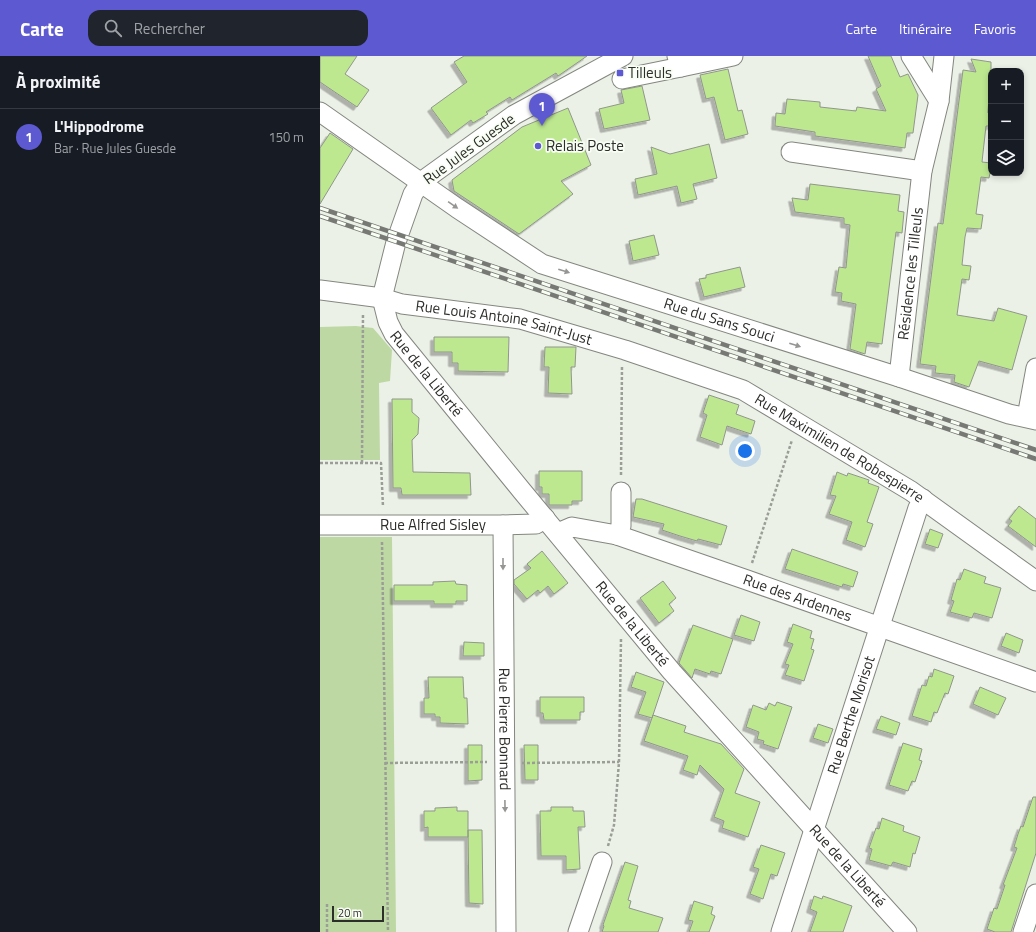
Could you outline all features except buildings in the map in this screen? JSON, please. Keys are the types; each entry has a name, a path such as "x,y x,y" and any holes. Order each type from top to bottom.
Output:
{"street":[{"name":"Rue Jules Guesde","path":"382,298 396,242 413,194 421,182 514,115 623,56"},
{"path":"622,79 679,62 733,56"},
{"path":"911,56 939,101"},
{"name":"Résidence les Tilleuls","path":"899,377 922,171 939,101 944,56"},
{"name":"Rue du Sans Souci","path":"320,112 542,264 899,377 1009,414 1031,419"},
{"path":"792,152 922,171"},
{"name":"Rue Louis Antoine Saint-Just","path":"320,290 382,298 410,305 520,319 625,350"},
{"name":"Rue de la Liberté","path":"382,298 388,322 394,334 672,672 907,932"},
{"name":"Rue Maximilien de Robespierre","path":"625,350 743,390 889,477 923,499 1036,581"},
{"path":"1031,419 1036,368"},
{"path":"617,536 621,526 621,492"},
{"name":"Rue Berthe Morisot","path":"781,932 918,508 923,499"},
{"name":"Rue Alfred Sisley","path":"320,525 536,524 545,518"},
{"name":"Rue Pierre Bonnard","path":"502,525 506,932"},
{"name":"Rue des Ardennes","path":"558,533 572,527 589,529 617,536 747,580 1036,682"},
{"path":"578,932 602,862"},
{"path":"1024,932 1036,894"}],"path":[{"path":"362,463 363,313 382,298"},
{"path":"621,492 621,373 625,350"},
{"path":"747,580 793,438 800,424"},
{"path":"320,463 381,463 383,509 386,525 382,539 388,932"},
{"path":"602,862 614,825 619,762 621,610"},
{"path":"386,763 619,762"},
{"path":"327,902 327,932"}],"green space":[{"path":"356,326 373,328 392,350 390,381 379,383 380,460 320,460 320,327"},
{"path":"320,537 392,537 396,932 320,932"}],"railway":[{"path":"320,208 1036,450"},
{"path":"320,216 1036,459"}],"place":[{"name":"Tilleuls","path":"620,73"},
{"name":"L'Hippodrome","path":"542,126"},
{"name":"Relais Poste","path":"538,146"}]}
